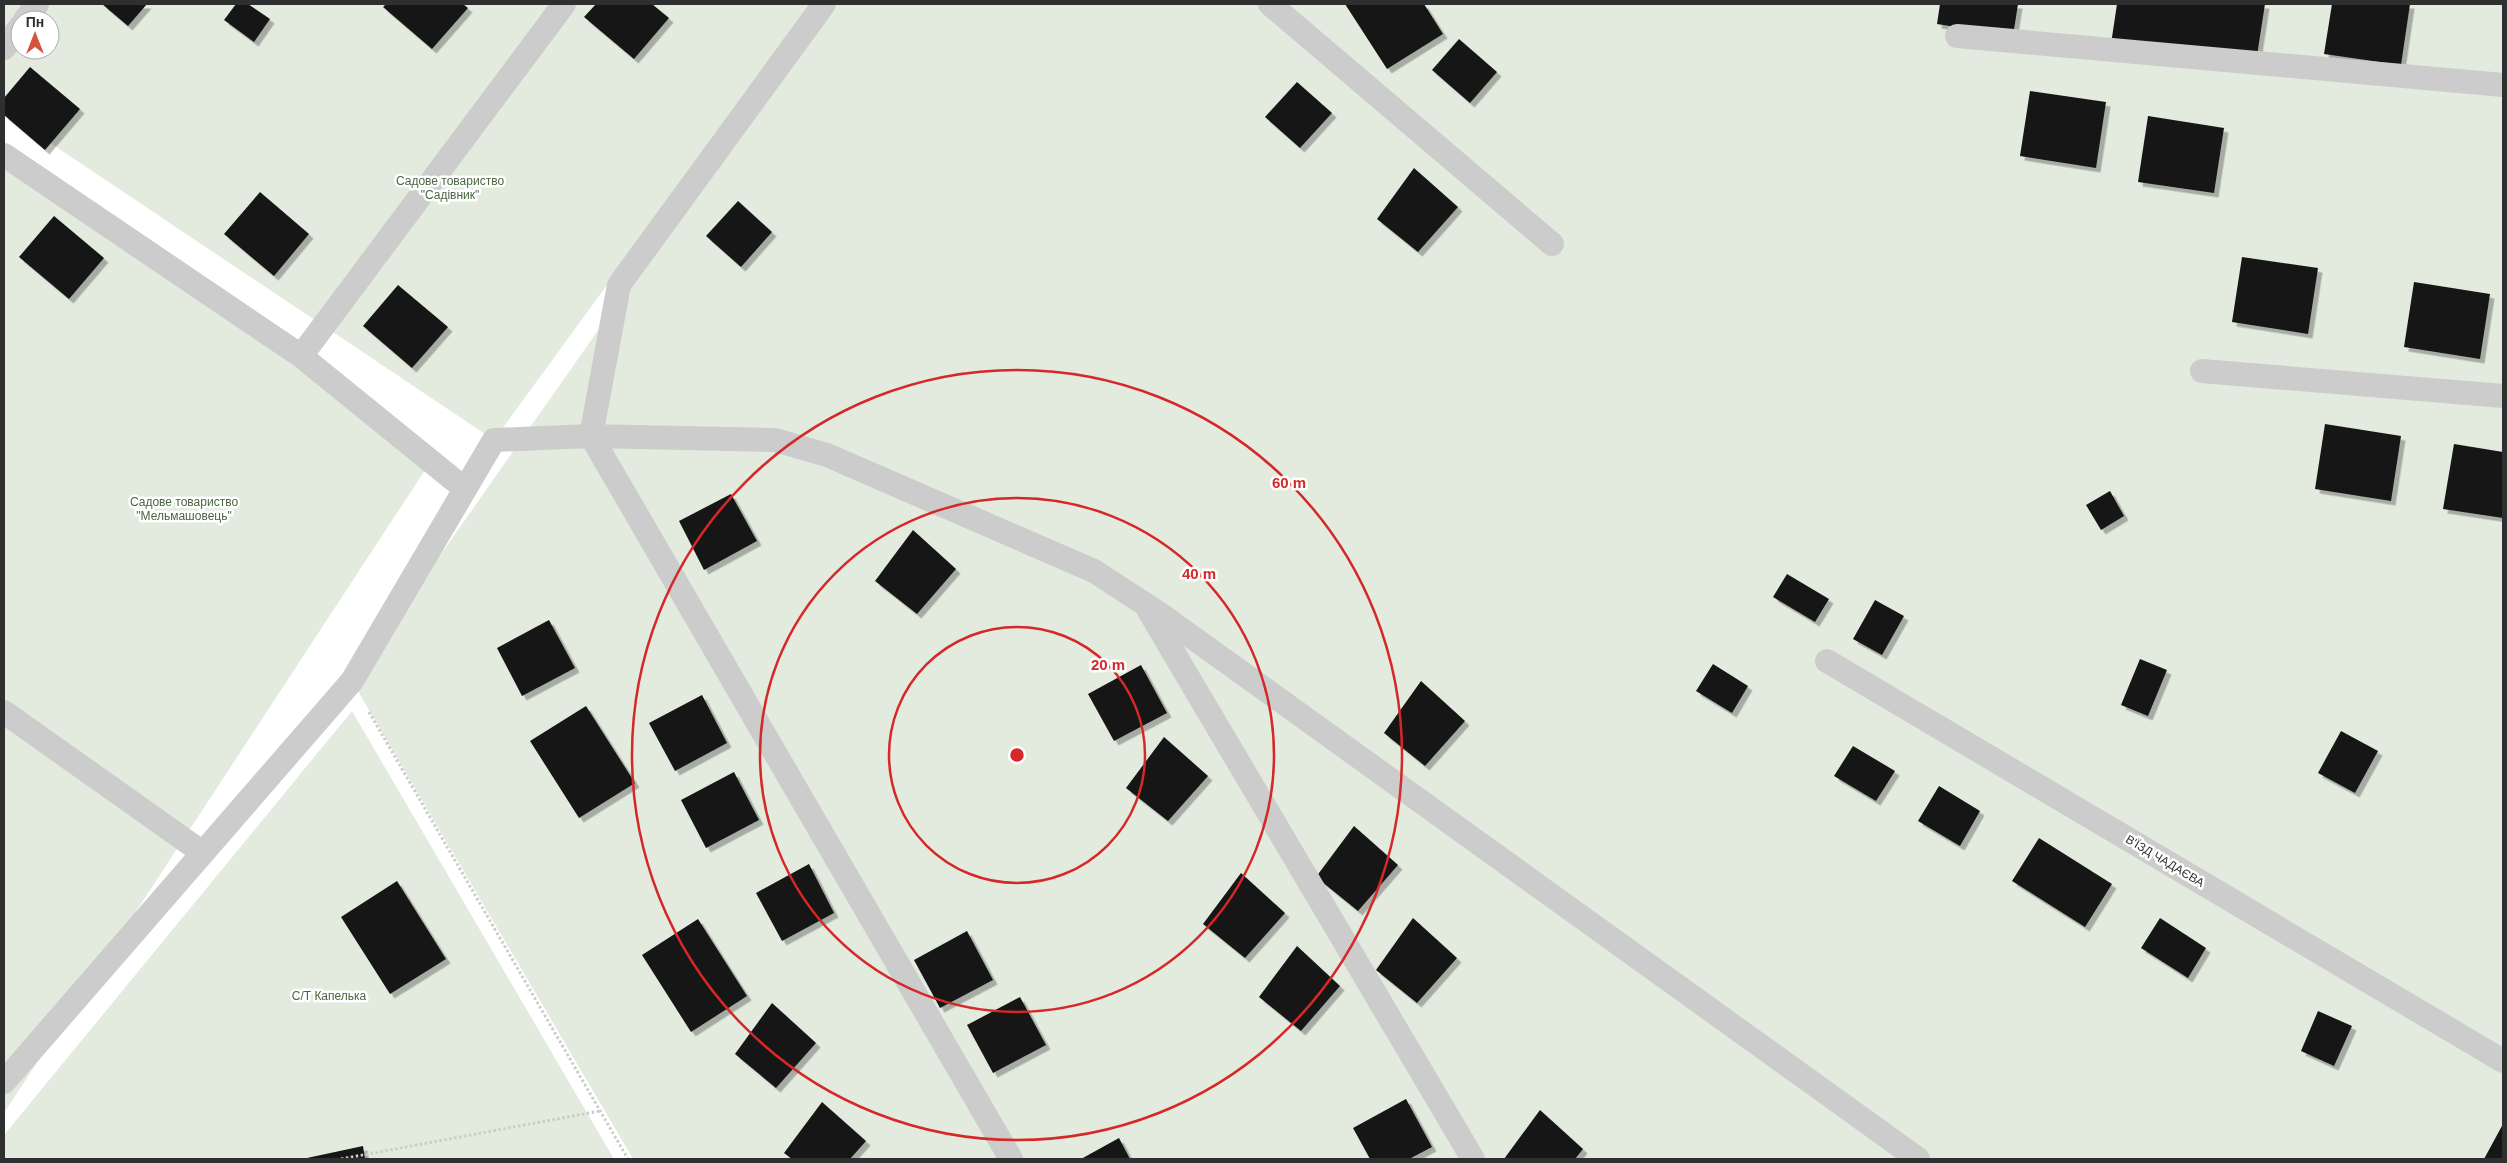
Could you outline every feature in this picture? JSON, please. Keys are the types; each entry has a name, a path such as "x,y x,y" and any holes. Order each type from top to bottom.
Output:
{"lane":[{"path":"301,356 564,4"},
{"path":"824,4 619,285 591,436 1011,1159"},
{"path":"1270,4 1552,244"},
{"path":"1957,36 2503,85"},
{"path":"4,155 301,356 466,489"},
{"path":"2202,371 2503,396"},
{"path":"4,1082 352,681 494,440 591,436 775,440 827,455 1094,571 1146,605 1918,1159"},
{"path":"1146,605 1473,1159"},
{"name":"В'ЇЗД ЧАДАЄВА","path":"1827,661 2503,1061"},
{"path":"4,712 203,853"}],"path":[{"path":"352,681 628,1159"},
{"path":"341,1159 600,1110"}],"green space":[{"name":"Садове товариство \"Садівник\"","path":"4,4 812,4 494,440 4,112"},
{"path":"827,4 2503,4 2503,1159 633,1159 352,681"},
{"name":"Садове товариство \"Мельмашовець\"","path":"4,165 431,461 4,1113"},
{"name":"С/Т Капелька","path":"352,711 614,1159 4,1159 4,1135"}],"building":[{"path":"102,4 147,4 128,26"},
{"path":"236,4 248,4 270,19 254,42 224,20"},
{"path":"386,4 463,4 468,8 432,49 383,7"},
{"path":"596,4 652,4 669,18 634,59 584,17"},
{"path":"1345,4 1424,4 1443,34 1387,69"},
{"path":"1940,4 2018,4 2013,36 1937,24"},
{"path":"2117,4 2265,4 2256,62 2111,44"},
{"path":"2332,4 2410,4 2401,65 2324,54"},
{"path":"1459,39 1497,72 1470,103 1432,70"},
{"path":"30,67 80,109 45,150 4,115 4,98"},
{"path":"1297,82 1332,113 1300,148 1265,117"},
{"path":"2030,91 2106,102 2096,168 2020,156"},
{"path":"2148,116 2224,128 2214,193 2138,182"},
{"path":"1414,168 1458,207 1418,252 1377,219"},
{"path":"260,192 309,234 274,276 224,234"},
{"path":"738,201 772,232 741,267 706,236"},
{"path":"54,216 104,258 69,299 19,257"},
{"path":"2242,257 2318,268 2308,334 2232,322"},
{"path":"2414,282 2490,294 2480,359 2404,347"},
{"path":"398,285 448,327 412,368 363,326"},
{"path":"2325,424 2401,436 2391,501 2315,489"},
{"path":"2454,444 2503,452 2503,518 2443,509"},
{"path":"2110,491 2124,516 2101,530 2086,505"},
{"path":"731,494 757,541 704,570 679,521"},
{"path":"913,530 956,569 917,614 875,581"},
{"path":"1787,574 1829,599 1815,622 1773,597"},
{"path":"1875,600 1904,616 1882,655 1853,639"},
{"path":"549,620 575,668 522,696 497,648"},
{"path":"2140,659 2167,670 2148,716 2121,705"},
{"path":"1713,664 1748,686 1732,713 1696,691"},
{"path":"1141,665 1167,713 1114,741 1088,694"},
{"path":"1421,681 1465,721 1425,766 1384,733"},
{"path":"702,695 727,743 675,771 649,723"},
{"path":"586,706 635,783 579,818 530,741"},
{"path":"2341,731 2378,751 2355,793 2318,773"},
{"path":"1164,737 1208,776 1168,821 1126,788"},
{"path":"1853,746 1895,771 1876,801 1834,776"},
{"path":"734,772 759,820 706,848 681,800"},
{"path":"1939,786 1980,811 1960,846 1918,821"},
{"path":"1354,826 1398,865 1358,911 1316,877"},
{"path":"2039,838 2112,884 2085,927 2012,881"},
{"path":"809,864 834,913 782,941 756,893"},
{"path":"1241,873 1285,913 1245,958 1203,924"},
{"path":"397,881 446,959 390,994 341,917"},
{"path":"1413,918 1457,958 1417,1003 1376,970"},
{"path":"2160,918 2206,948 2188,978 2141,948"},
{"path":"698,919 747,996 691,1032 642,955"},
{"path":"967,931 993,980 940,1008 914,960"},
{"path":"1297,946 1340,986 1301,1031 1259,997"},
{"path":"1020,997 1046,1045 993,1073 967,1025"},
{"path":"772,1003 816,1043 776,1088 735,1054"},
{"path":"2318,1011 2352,1026 2334,1066 2301,1051"},
{"path":"1406,1099 1432,1147 1409,1159 1370,1159 1353,1128"},
{"path":"822,1102 866,1141 850,1159 792,1159 784,1153"},
{"path":"1540,1110 1583,1149 1575,1159 1504,1159"},
{"path":"2503,1124 2503,1159 2484,1159"},
{"path":"1119,1138 1130,1159 1081,1159"},
{"path":"363,1146 365,1159 307,1159 307,1158"}]}
